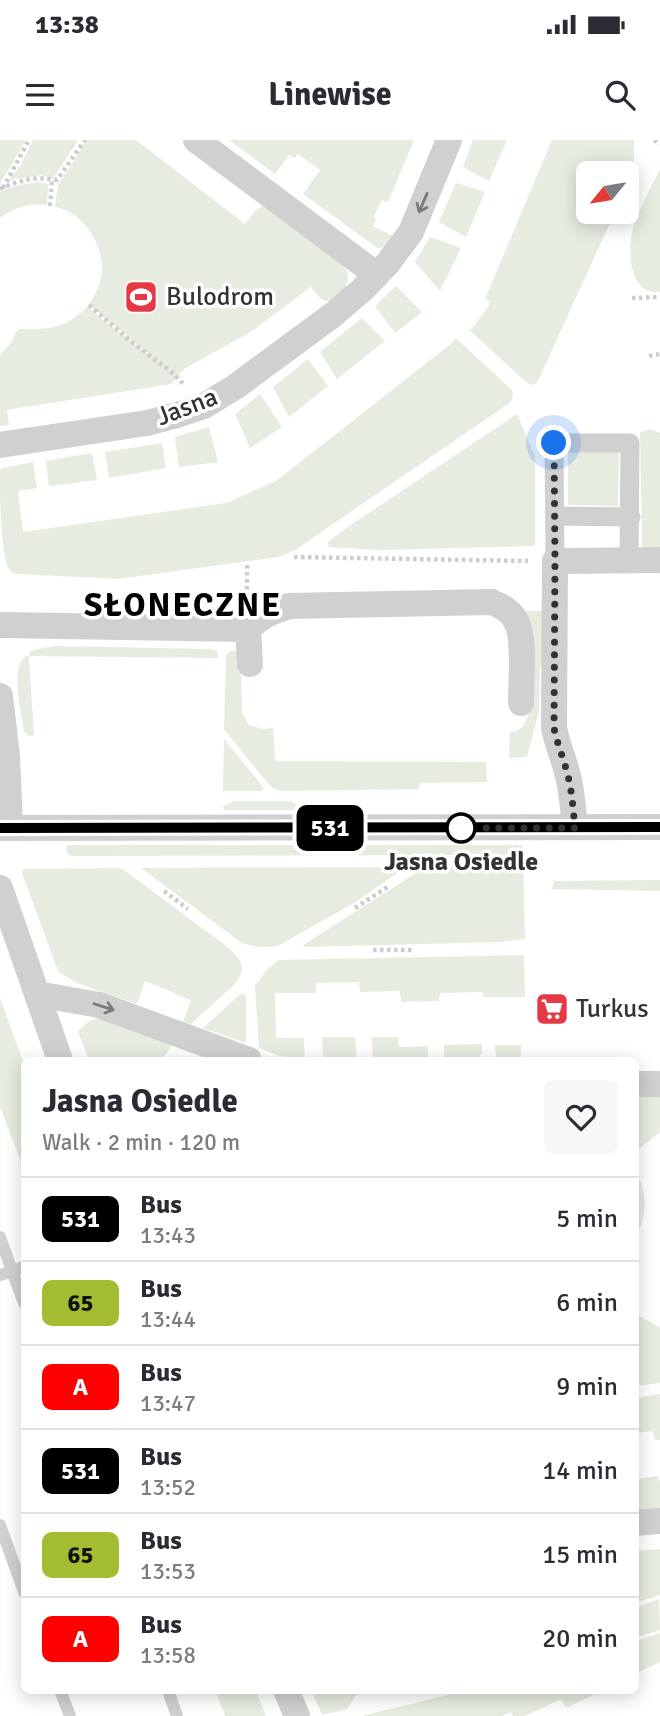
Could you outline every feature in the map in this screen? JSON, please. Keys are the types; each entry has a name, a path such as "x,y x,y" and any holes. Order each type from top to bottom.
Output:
{"street":[{"path":"196,140 377,275"},
{"name":"Jasna","path":"0,446 147,423 204,406 235,387 334,314 377,275 400,249 411,232 449,140"},
{"path":"575,828 572,793 554,728 554,443 630,443 629,560"},
{"path":"555,516 631,517"},
{"path":"555,561 660,560"},
{"path":"0,625 248,629 272,611 289,606 492,603 503,607 519,626 521,703"},
{"path":"248,629 250,663"},
{"path":"0,696 7,755 5,828 660,827"},
{"path":"0,888 59,1057"},
{"path":"37,994 99,1005 241,1057"},
{"path":"639,1084 660,1084"},
{"path":"639,1523 660,1521"},
{"path":"288,1694 297,1716"}],"lane":[{"path":"0,1237 21,1295"},
{"path":"0,1525 21,1584"},
{"path":"62,1694 70,1716"},
{"path":"169,1694 177,1716"}],"path":[{"path":"1,188 29,140"},
{"path":"1,188 18,181 41,177 57,180 85,140"},
{"path":"654,140 660,144"},
{"path":"50,206 52,179"},
{"path":"632,298 660,297"},
{"path":"89,305 174,374 204,406"},
{"path":"649,356 660,354"},
{"path":"295,557 555,561"},
{"path":"247,565 247,580"},
{"path":"355,908 389,886"},
{"path":"164,891 188,909"},
{"path":"373,950 412,950"}],"shaded area":[{"path":"0,140 26,140 0,184"},
{"path":"33,140 78,140 53,179 41,175 9,180 20,166"},
{"path":"87,140 136,140 245,224 257,209 263,206 342,262 347,283 340,295 332,301 320,298 311,287 252,331 184,369 171,384 7,410 9,425 0,426 0,355 14,339 18,329 56,327 71,320 88,306 160,363 89,305 102,274 99,249 82,222 65,210 55,207 58,185"},
{"path":"229,140 414,140 388,202 382,200 374,217 376,219 373,226 397,238 379,249 303,194 320,170 298,154 295,158 289,155 275,174"},
{"path":"473,140 507,140 489,181 463,167"},
{"path":"552,140 634,140 634,161 576,161 576,224 610,224 537,383 527,383 465,326 471,330 488,307 490,301 485,299"},
{"path":"660,169 660,292 642,287 631,262 634,225 639,224 643,204"},
{"path":"39,182 48,184 47,205 22,207 0,218 0,192 14,186"},
{"path":"456,183 485,192 466,237 439,222"},
{"path":"430,237 461,248 440,291 415,262"},
{"path":"396,286 422,312 395,333 375,306"},
{"path":"362,318 385,341 337,379 320,352"},
{"path":"456,338 512,390 511,402 295,550 278,557 118,579 17,574 8,568 2,535 0,470 33,462 37,488 18,491 23,532 226,503 276,481"},
{"path":"308,359 328,386 289,417 273,387"},
{"path":"260,394 282,427 250,448 235,414"},
{"path":"517,414 535,456 535,546 379,550 329,547 328,542 346,528"},
{"path":"209,427 218,462 179,467 175,437"},
{"path":"650,429 660,433 660,548 642,547 640,432"},
{"path":"162,443 166,468 109,478 105,452"},
{"path":"568,447 619,447 618,506 568,505"},
{"path":"92,453 97,480 49,486 46,461"},
{"path":"524,611 543,611 543,666 540,667 539,711 527,757 509,758 510,732 523,726 529,714 531,639"},
{"path":"55,646 209,649 217,651 218,658 30,656 29,652"},
{"path":"230,651 239,651 241,654 242,713 249,725 263,729 273,728 275,761 486,762 487,782 420,783 419,789 275,789 224,729 226,655"},
{"path":"27,655 34,735 29,736 24,732 17,680 21,661"},
{"path":"224,739 264,788 262,791 223,791"},
{"path":"235,801 290,801 305,810 224,810 223,806"},
{"path":"67,845 523,846 521,851 509,855 71,856 66,850"},
{"path":"523,863 525,939 500,942 303,945 424,868"},
{"path":"406,867 354,903 278,946 264,947 242,943 141,868"},
{"path":"119,868 229,948 241,964 236,983 191,1024 183,1022 191,1000 145,981 137,1004 85,986 58,971 22,873 23,869"},
{"path":"660,880 660,891 552,889 554,881"},
{"path":"524,955 525,997 483,997 483,992 440,993 439,1001 401,1002 400,991 360,992 359,982 316,983 316,993 275,993 276,1038 304,1038 305,1057 286,1057 259,1048 255,986 268,968 279,960"},
{"path":"240,994 246,996 246,1043 203,1028"},
{"path":"0,998 21,1057 21,1162 0,1107"},
{"path":"104,1016 176,1039 164,1057 88,1057 78,1032 96,1018"},
{"path":"322,1037 355,1037 357,1057 323,1057"},
{"path":"372,1037 398,1037 399,1047 428,1046 428,1057 373,1057"},
{"path":"482,1044 482,1054 480,1057 444,1057 444,1045"},
{"path":"495,1045 521,1045 521,1057 496,1057"},
{"path":"639,1090 660,1090 660,1132 639,1149"},
{"path":"639,1177 645,1205 639,1229"},
{"path":"639,1315 660,1328 660,1383 639,1386"},
{"path":"660,1394 660,1440 655,1440 653,1431 639,1433 639,1397"},
{"path":"658,1476 660,1511 639,1513 639,1478"},
{"path":"660,1549 660,1595 639,1602 639,1551"},
{"path":"659,1599 660,1630 639,1637 639,1606"},
{"path":"660,1633 660,1662 639,1672 639,1640"},
{"path":"217,1694 257,1694 266,1716 225,1716"},
{"path":"313,1694 357,1694 347,1709 322,1715"},
{"path":"452,1694 595,1694 566,1708 561,1699 525,1716 513,1716 511,1712 502,1716 362,1716"}],"bus line":[{"name":"531","path":"0,828 660,827"}],"place":[{"name":"Bulodrom","path":"141,297"},
{"name":"Jasna Osiedle","path":"461,828"},
{"name":"Turkus","path":"552,1009"}],"district":[{"name":"SŁONECZNE","path":"183,605"}],"route":[{"path":"461,828 575,828 572,793 554,728 554,443"}]}
